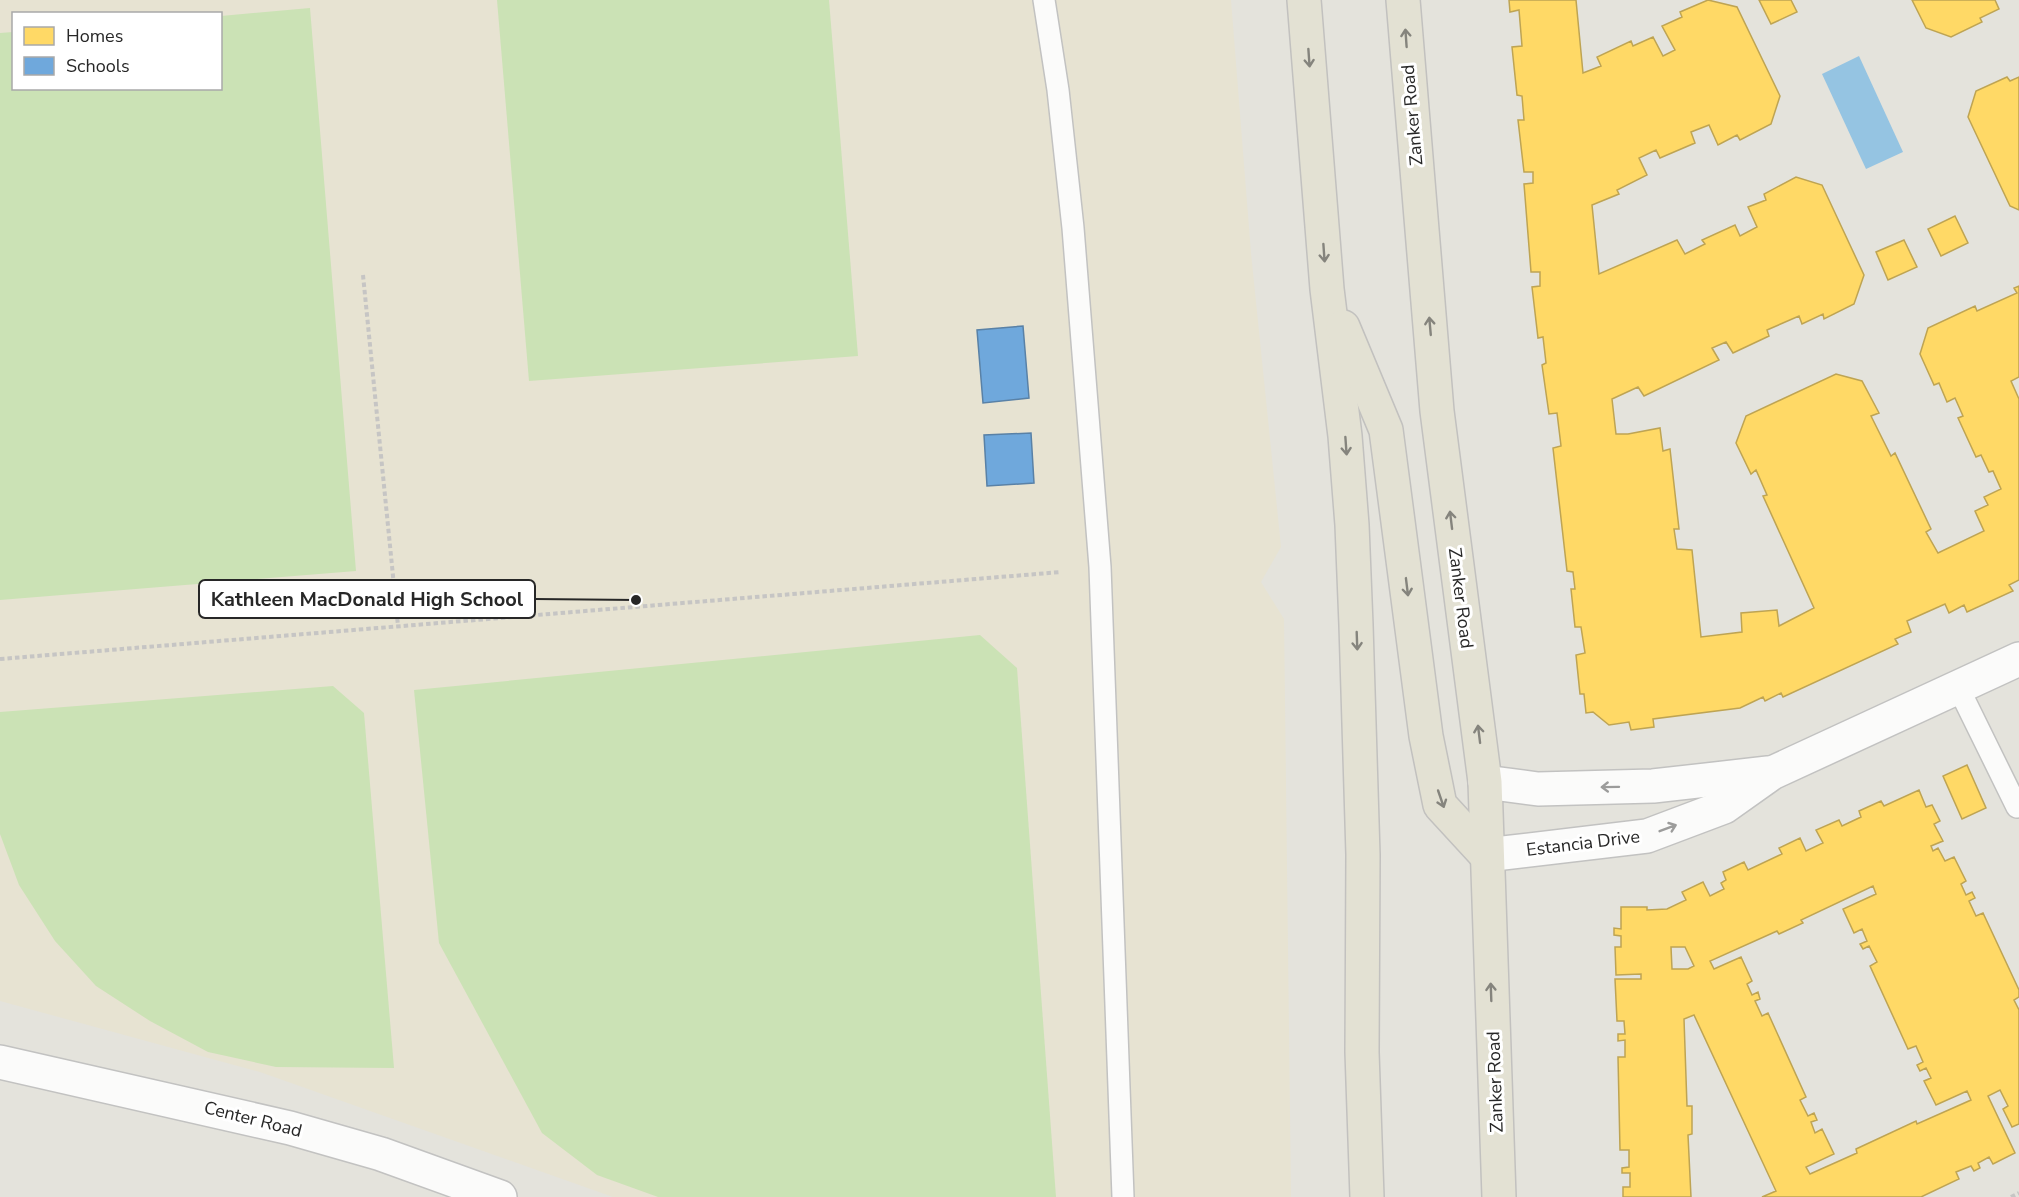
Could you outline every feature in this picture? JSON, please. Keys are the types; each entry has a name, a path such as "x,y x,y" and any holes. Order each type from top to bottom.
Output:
{"main road":[{"path":"1304,0 1327,289 1345,436 1356,625 1363,855 1362,1052 1366,1197"},
{"name":"Zanker Road","path":"1403,0 1437,411 1485,782 1499,1197"},
{"path":"1327,289 1386,430 1426,736 1440,805 1486,855"}],"street":[{"name":"Estancia Drive","path":"1486,855 1647,836 1724,807 1773,773 2019,659"},
{"name":"Estancia Drive","path":"1485,782 1538,789 1653,786 1773,773"},
{"name":"Center Road","path":"0,1062 290,1128 381,1154 500,1197"}],"lane":[{"path":"1044,0 1058,90 1073,228 1100,567 1123,1197"},
{"path":"1958,687 2017,807"}],"path":[{"path":"363,275 398,626"},
{"path":"0,659 1062,572"},
{"path":"2011,1197 2019,1193"}],"shaded area":[{"path":"0,0 1231,0 1251,253 1281,547 1261,582 1284,619 1291,1197 613,1197 260,1072 0,1001"}],"green space":[{"path":"497,0 829,0 858,356 529,381"},
{"path":"310,8 356,571 0,600 0,33 12,32 12,90 222,90 222,16"},
{"path":"980,635 1017,668 1056,1197 658,1197 597,1175 542,1133 439,943 414,690"},
{"path":"333,686 364,713 394,1068 276,1067 208,1052 150,1021 96,986 55,941 19,885 0,834 0,712"}],"water":[{"path":"1859,56 1903,152 1866,169 1822,74"}],"building: Homes":[{"path":"1509,0 1576,0 1583,73 1601,66 1597,57 1631,41 1633,46 1653,37 1663,56 1675,50 1662,26 1682,17 1680,12 1708,0 1737,7 1780,96 1771,124 1740,140 1737,135 1718,145 1709,125 1691,132 1695,143 1660,158 1656,150 1639,158 1647,175 1617,190 1619,194 1592,205 1599,274 1677,240 1685,254 1705,244 1702,240 1735,225 1740,236 1757,227 1748,207 1766,200 1764,194 1796,177 1822,185 1864,275 1854,304 1824,319 1823,314 1802,324 1799,316 1767,330 1769,336 1733,353 1726,342 1712,348 1719,360 1644,396 1638,387 1612,399 1616,434 1660,428 1663,451 1670,449 1679,529 1674,529 1677,549 1692,550 1701,637 1742,632 1741,613 1777,610 1779,626 1814,608 1763,496 1767,495 1756,470 1751,474 1736,443 1746,416 1836,374 1862,381 1879,413 1871,416 1891,456 1895,453 1931,529 1926,532 1938,553 1984,531 1975,511 1988,505 1984,497 2001,489 1993,471 1989,472 1981,455 1976,457 1958,418 1963,416 1955,398 1947,402 1939,383 1934,385 1920,354 1928,328 1975,306 1977,311 2017,293 2014,288 2019,286 2019,377 2011,381 2019,399 2019,580 2009,585 2013,591 1967,612 1964,605 1949,613 1945,604 1907,621 1911,632 1895,639 1898,644 1783,697 1781,693 1765,701 1763,697 1740,708 1653,719 1654,727 1631,730 1629,722 1609,725 1593,712 1586,713 1584,694 1580,694 1576,655 1585,653 1581,627 1575,627 1571,589 1575,589 1573,572 1567,571 1553,448 1561,446 1557,413 1549,414 1542,365 1546,363 1543,337 1538,338 1532,287 1540,286 1540,272 1531,272 1524,184 1533,183 1533,172 1524,172 1518,120 1524,120 1522,96 1517,95 1512,47 1522,46 1519,10 1510,12"},
{"path":"1759,0 1791,0 1797,12 1771,24"},
{"path":"1912,0 1995,0 1999,9 1980,18 1982,22 1951,37 1926,28"},
{"path":"2007,77 2010,81 2019,77 2019,210 2010,206 1968,117 1976,91"},
{"path":"1955,216 1968,243 1941,256 1928,229"},
{"path":"1904,240 1917,267 1888,280 1876,252"},
{"path":"1967,765 1986,808 1962,819 1943,776"},
{"path":"1919,790 1926,807 1932,805 1940,821 1934,824 1943,841 1931,846 1933,851 1938,848 1945,861 1954,857 1966,881 1961,884 1966,895 1972,892 1975,898 1969,901 1976,916 1983,913 2019,990 2019,997 2014,1000 2019,1010 2019,1124 2012,1127 2003,1109 2008,1106 2000,1090 1988,1096 2015,1153 1993,1164 1989,1157 1978,1163 1980,1168 1974,1171 1971,1166 1956,1172 1959,1179 1921,1197 1762,1197 1776,1191 1694,1015 1684,1019 1687,1106 1692,1106 1692,1134 1688,1135 1691,1197 1623,1197 1623,1187 1630,1187 1630,1173 1622,1173 1622,1168 1629,1167 1629,1150 1620,1150 1618,1057 1625,1057 1625,1040 1618,1041 1618,1034 1625,1034 1624,1021 1617,1021 1615,979 1641,979 1641,974 1616,975 1615,947 1621,947 1621,936 1614,935 1614,928 1621,929 1621,907 1647,907 1647,910 1667,909 1686,900 1682,892 1703,882 1710,896 1724,889 1721,883 1726,880 1723,872 1744,862 1748,870 1782,854 1779,848 1800,838 1806,851 1823,843 1816,830 1839,820 1842,826 1861,817 1859,811 1881,801 1884,806","holes":["1873,886 1876,894 1843,909 1854,933 1862,929 1867,941 1860,944 1863,949 1869,946 1877,962 1870,966 1908,1049 1916,1046 1923,1062 1917,1065 1920,1071 1926,1068 1931,1078 1924,1081 1936,1105 1967,1091 1971,1100 1917,1124 1916,1121 1856,1149 1857,1153 1810,1174 1806,1167 1834,1154 1822,1129 1815,1133 1811,1122 1817,1120 1814,1113 1808,1116 1800,1100 1806,1097 1768,1013 1762,1016 1755,1001 1760,999 1758,992 1752,995 1747,984 1752,981 1741,957 1714,969 1710,961 1777,931 1779,934 1803,923 1801,920","1671,947 1685,947 1694,966 1688,969 1672,969"]}],"building: Schools":[{"path":"1023,326 1029,398 983,403 977,330"},
{"path":"1031,433 1034,483 987,486 984,435"}],"place":[{"name":"Kathleen MacDonald High School","path":"636,600"}]}
